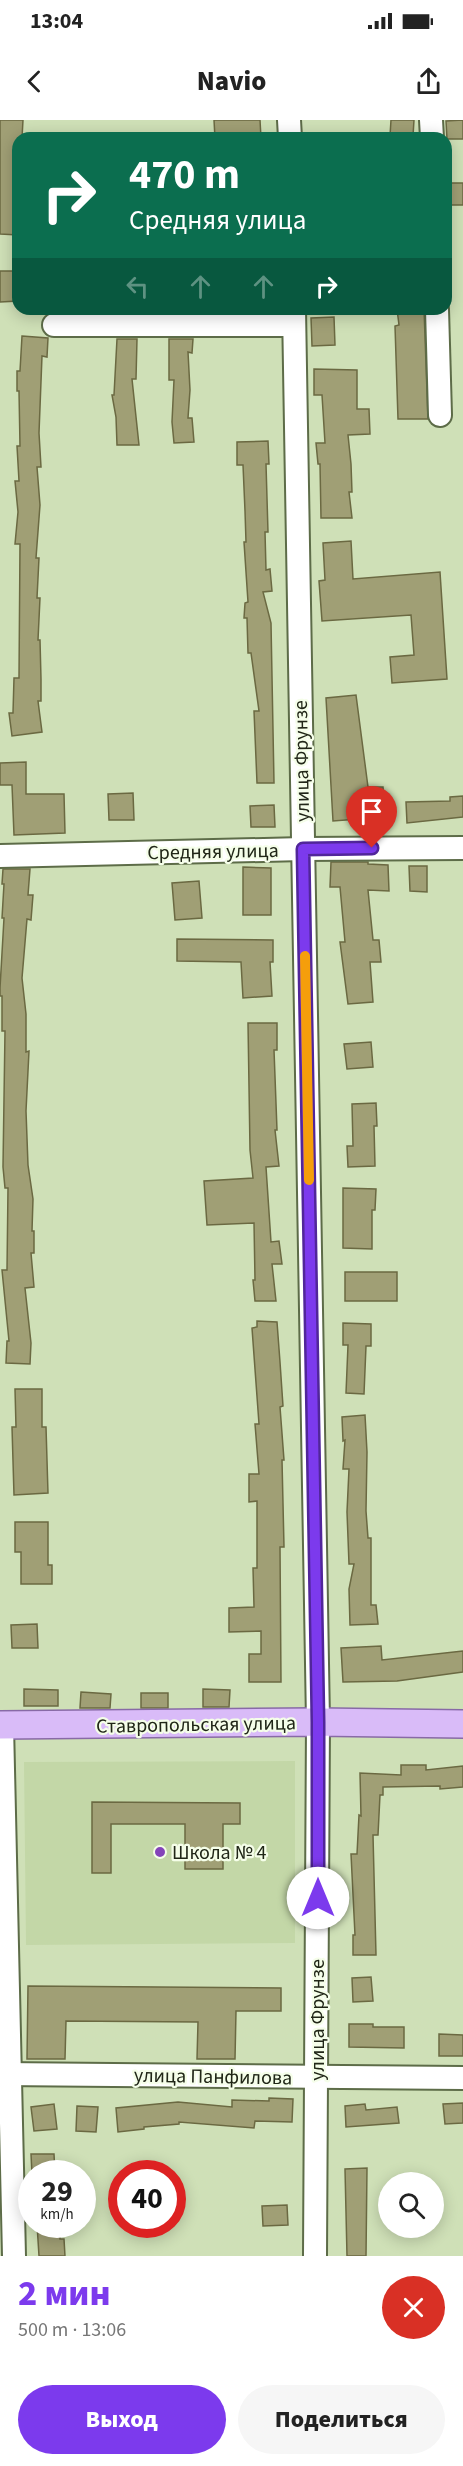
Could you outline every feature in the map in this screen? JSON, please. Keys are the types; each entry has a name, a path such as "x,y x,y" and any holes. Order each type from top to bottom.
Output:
{"main road":[{"name":"Ставропольская улица","path":"1,1725 318,1722 463,1724"}],"street":[{"path":"436,315 440,415"},
{"path":"54,325 294,317"},
{"name":"улица Фрунзе","path":"294,317 318,1722 315,2256"},
{"name":"Средняя улица","path":"0,856 463,848"},
{"path":"1,1725 5,2074 14,2256"},
{"name":"улица Панфилова","path":"5,2074 463,2078"}],"shaded area":[{"name":"Школа № 4","path":"295,1761 295,1943 26,1945 24,1762"}],"building":[{"path":"0,120 23,120 22,132 12,132 12,235 0,234"},
{"path":"214,120 260,120 261,132 215,132"},
{"path":"391,120 414,120 413,132 390,132"},
{"path":"463,120 463,139 452,139 452,132 447,132 446,121"},
{"path":"452,183 463,183 463,205 452,205"},
{"path":"0,271 12,271 12,301 0,302"},
{"path":"398,315 424,315 428,419 398,419 395,326 399,325"},
{"path":"334,317 335,345 312,346 311,318"},
{"path":"22,336 48,338 47,357 42,356 39,433 41,467 37,467 40,505 36,558 39,558 37,598 40,598 38,640 40,640 41,679 41,701 38,701 42,732 12,736 9,713 13,713 14,678 19,678 20,544 15,544 18,512 15,481 19,481 17,371 20,371"},
{"path":"117,339 137,339 136,379 132,379 139,445 117,445 112,395 114,395"},
{"path":"169,339 193,339 192,353 188,352 190,390 188,418 192,418 194,442 174,443 172,422 174,380 169,380"},
{"path":"314,369 357,370 357,409 369,409 370,434 348,435 352,518 321,518 320,464 318,464 316,443 325,443 322,395 314,395"},
{"path":"268,441 266,570 270,569 272,591 263,592 271,623 274,783 257,783 254,711 259,711 251,653 248,653 247,618 244,618 245,603 248,602 244,542 246,542 245,511 243,465 237,465 237,442"},
{"path":"351,541 353,579 440,572 447,679 392,683 390,657 414,655 411,615 322,621 319,581 325,580 323,543"},
{"path":"356,695 368,787 383,787 385,817 333,821 326,698"},
{"path":"26,762 26,794 64,794 65,833 14,835 12,785 0,785 0,763"},
{"path":"133,793 134,820 109,820 108,794"},
{"path":"463,796 463,817 407,823 406,802 450,801 450,797"},
{"path":"274,805 275,827 251,827 250,806"},
{"path":"331,862 368,862 368,864 388,865 389,891 368,890 373,940 379,940 381,962 370,962 373,1002 348,1004 340,942 345,942 340,887 330,887"},
{"path":"409,866 427,866 427,892 410,891"},
{"path":"243,867 271,868 271,915 243,915"},
{"path":"3,869 30,869 28,895 33,895 31,920 27,919 22,978 26,1014 26,1052 29,1051 26,1111 28,1165 33,1199 32,1231 34,1231 34,1253 31,1253 34,1287 25,1288 31,1343 30,1364 6,1363 7,1341 9,1341 2,1270 7,1270 8,1188 5,1188 3,1167 5,1031 2,1031 2,996 0,996 4,918 2,918"},
{"path":"199,881 202,918 175,920 172,883"},
{"path":"177,939 273,940 273,962 270,962 272,996 243,998 241,962 177,961"},
{"path":"248,1023 277,1023 277,1050 274,1050 277,1130 275,1130 279,1166 266,1167 271,1242 279,1241 282,1264 272,1264 276,1301 255,1301 254,1223 207,1225 204,1181 253,1178 250,1150"},
{"path":"371,1042 373,1067 347,1069 344,1044"},
{"path":"376,1103 375,1166 348,1167 347,1146 353,1146 352,1104"},
{"path":"343,1188 376,1189 375,1210 372,1210 372,1249 343,1248"},
{"path":"345,1272 397,1272 397,1301 345,1301"},
{"path":"257,1321 277,1322 283,1406 280,1407 284,1460 282,1460 284,1547 280,1547 281,1682 249,1682 249,1654 261,1654 261,1631 229,1632 229,1608 254,1607 253,1568 257,1568 257,1501 249,1502 249,1474 259,1474 255,1424 259,1424 252,1328 257,1327"},
{"path":"343,1323 371,1324 371,1346 366,1346 364,1394 346,1393 348,1345 343,1345"},
{"path":"15,1389 42,1389 42,1427 46,1427 48,1493 14,1495 12,1427 16,1427"},
{"path":"365,1415 366,1511 368,1538 371,1538 371,1605 376,1605 378,1624 350,1625 349,1589 354,1564 349,1564 347,1512 349,1469 343,1469 345,1440 343,1441 342,1417"},
{"path":"15,1522 48,1522 48,1565 52,1565 52,1584 21,1584 21,1552 15,1552"},
{"path":"37,1624 38,1648 12,1648 11,1625"},
{"path":"381,1646 382,1660 463,1651 463,1672 397,1681 343,1682 341,1648"},
{"path":"24,1689 58,1690 58,1706 24,1706"},
{"path":"203,1689 230,1690 229,1707 203,1707"},
{"path":"81,1692 111,1694 110,1708 80,1708"},
{"path":"141,1693 168,1693 168,1708 141,1708"},
{"path":"401,1765 426,1765 426,1770 463,1766 463,1787 440,1789 440,1786 383,1787 383,1795 380,1795 378,1835 373,1835 376,1955 353,1955 353,1935 355,1935 351,1854 357,1854 359,1815 361,1816 360,1773 401,1775"},
{"path":"92,1802 240,1803 240,1824 223,1824 223,1869 185,1869 185,1824 111,1824 111,1873 92,1873"},
{"path":"371,1977 373,2001 353,2002 352,1978"},
{"path":"28,1986 281,1988 281,2011 236,2011 235,2059 197,2059 198,2022 66,2021 65,2059 27,2059"},
{"path":"349,2024 404,2027 404,2048 349,2047"},
{"path":"439,2034 463,2035 463,2056 439,2056"},
{"path":"269,2098 293,2099 292,2122 255,2121 254,2128 179,2122 179,2124 118,2132 116,2108 178,2102 232,2107 232,2100 269,2101"},
{"path":"463,2103 463,2123 445,2124 443,2104"},
{"path":"54,2104 57,2129 34,2131 31,2107"},
{"path":"365,2104 366,2110 397,2107 399,2123 346,2127 345,2106"},
{"path":"77,2106 98,2107 96,2132 76,2131"},
{"path":"31,2154 54,2154 54,2160 31,2160"},
{"path":"367,2168 366,2256 347,2256 345,2169"},
{"path":"287,2205 288,2225 263,2226 262,2206"},
{"path":"38,2238 64,2239 65,2256 39,2256"}],"slow traffic":[{"path":"305,956 309,1180"}],"place":[{"name":"Школа № 4","path":"160,1852"}],"route":[{"path":"318,1898 318,1722 303,849 372,848"}]}
